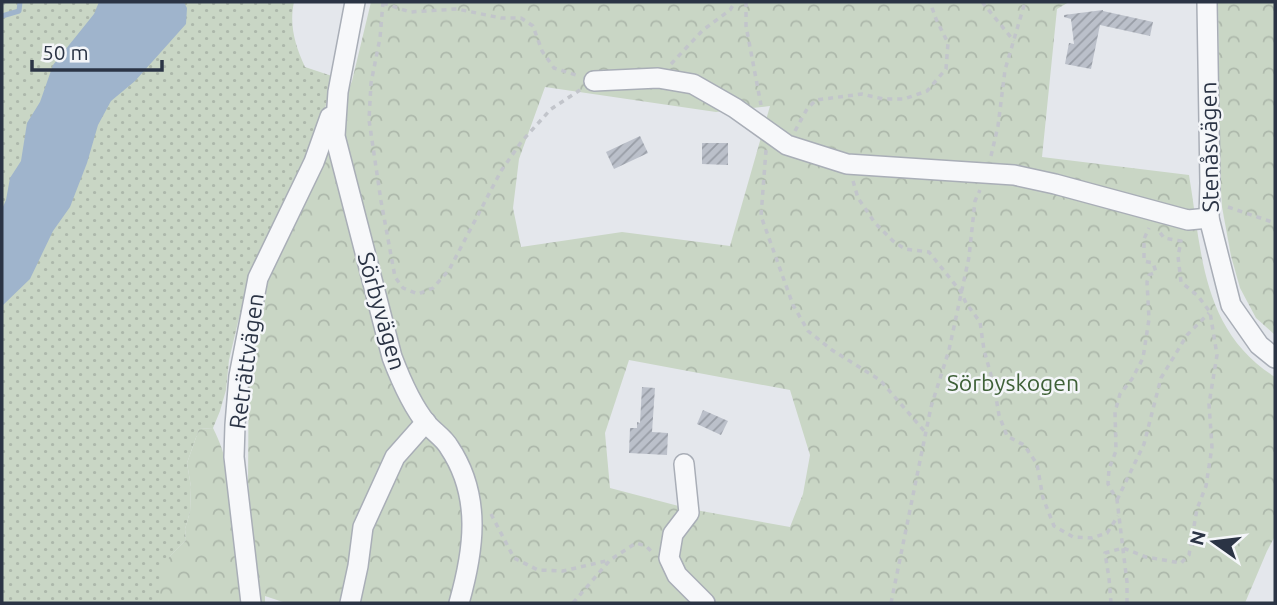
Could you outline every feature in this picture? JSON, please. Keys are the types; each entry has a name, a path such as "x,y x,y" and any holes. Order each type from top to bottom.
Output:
{"street":[{"name":"Sörbyvägen","path":"355,2 338,92 335,136 392,357 402,382 426,422 448,445 466,478 473,520 465,581 459,603"},
{"name":"Stenåsvägen","path":"1208,2 1209,209 1231,305 1259,345 1275,358"},
{"path":"594,81 658,78 693,85 735,108 787,145 848,164 1014,176 1055,184 1188,220 1209,209"},
{"name":"Reträttvägen","path":"251,603 234,457 239,376 258,278 314,162 338,92"},
{"path":"350,603 363,527 396,457 426,422"},
{"path":"684,464 689,513 673,534 669,558 677,575 705,603"}],"path":[{"path":"658,78 703,30 730,10 735,2"},
{"path":"746,2 746,26 768,137 761,216 793,304 808,331 832,350 880,380 926,433"},
{"path":"787,145 807,109 816,100 862,94 883,99 904,99 927,91 946,69 948,43 930,2"},
{"path":"982,2 1014,41"},
{"path":"891,603 931,407 949,350 969,257 975,201 986,173 998,126 1005,70 1025,2"},
{"path":"383,3 410,12 457,9 501,18 521,18 533,26 542,51 554,68 594,81 551,109 522,141 501,171 449,270 433,288 418,294 403,288 395,276 369,120 371,83 380,38 383,3"},
{"path":"848,164 858,198 875,223 905,249 929,252 961,292 980,322 999,415 1007,436 1024,445 1037,464 1043,498 1054,526 1073,537 1092,538 1107,533 1119,514"},
{"path":"1209,209 1275,223"},
{"path":"1111,603 1105,553 1123,548 1146,557 1181,563 1189,555 1212,447 1209,404 1217,355 1210,312 1198,296 1181,282 1178,256 1181,241 1164,238 1159,233 1158,223"},
{"path":"1127,603 1117,500 1108,484 1109,469 1116,451 1115,412 1120,394 1143,358 1149,319 1147,282 1149,275 1156,272 1153,263 1144,261 1144,240 1150,226"},
{"path":"1117,500 1144,444 1161,378 1187,335 1210,312 1231,305"},
{"path":"488,510 514,558 538,570 563,570 610,560"},
{"path":"573,603 610,560 636,542 654,553"}],"green space":[{"path":"2,2 294,2 294,35 305,67 332,76 321,128 252,273 229,360 226,390 220,411 213,428 199,429 187,463 191,487 186,540 170,556 158,603 2,603"},
{"name":"Sörbyskogen","path":"371,2 1069,2 1057,9 1042,157 1189,175 1202,260 1219,313 1232,336 1251,358 1275,377 1275,536 1245,603 286,603 265,596 265,603 259,603 248,482 249,335 264,278 352,81","holes":["545,87 716,112 770,106 730,246 622,232 521,247 513,208 519,159","629,360 790,390 810,455 803,494 790,527 690,509 610,488 605,433"]},
{"path":"1218,2 1275,2 1275,335 1256,318 1240,288 1222,207"},
{"path":"213,428 222,449 229,478 241,603 158,603 161,570 186,540 191,487 187,463 199,429"}],"water":[{"path":"99,2 184,2 187,8 186,24 135,81 111,101 98,125 70,207 53,231 30,279 2,306 2,209 10,178 21,161 27,123 40,102 53,65 94,14"}],"building":[{"path":"1103,10 1153,22 1150,36 1100,25 1091,69 1065,64 1069,43 1074,44 1071,19 1064,15"},
{"path":"640,136 648,153 614,169 606,152"},
{"path":"702,143 728,143 728,165 702,164"},
{"path":"642,387 655,388 652,432 668,433 667,455 629,453 630,428 637,428 637,422 640,423"},
{"path":"703,410 728,421 721,435 697,424"}],"waterway":[{"path":"2,16 19,11 20,2"}]}
